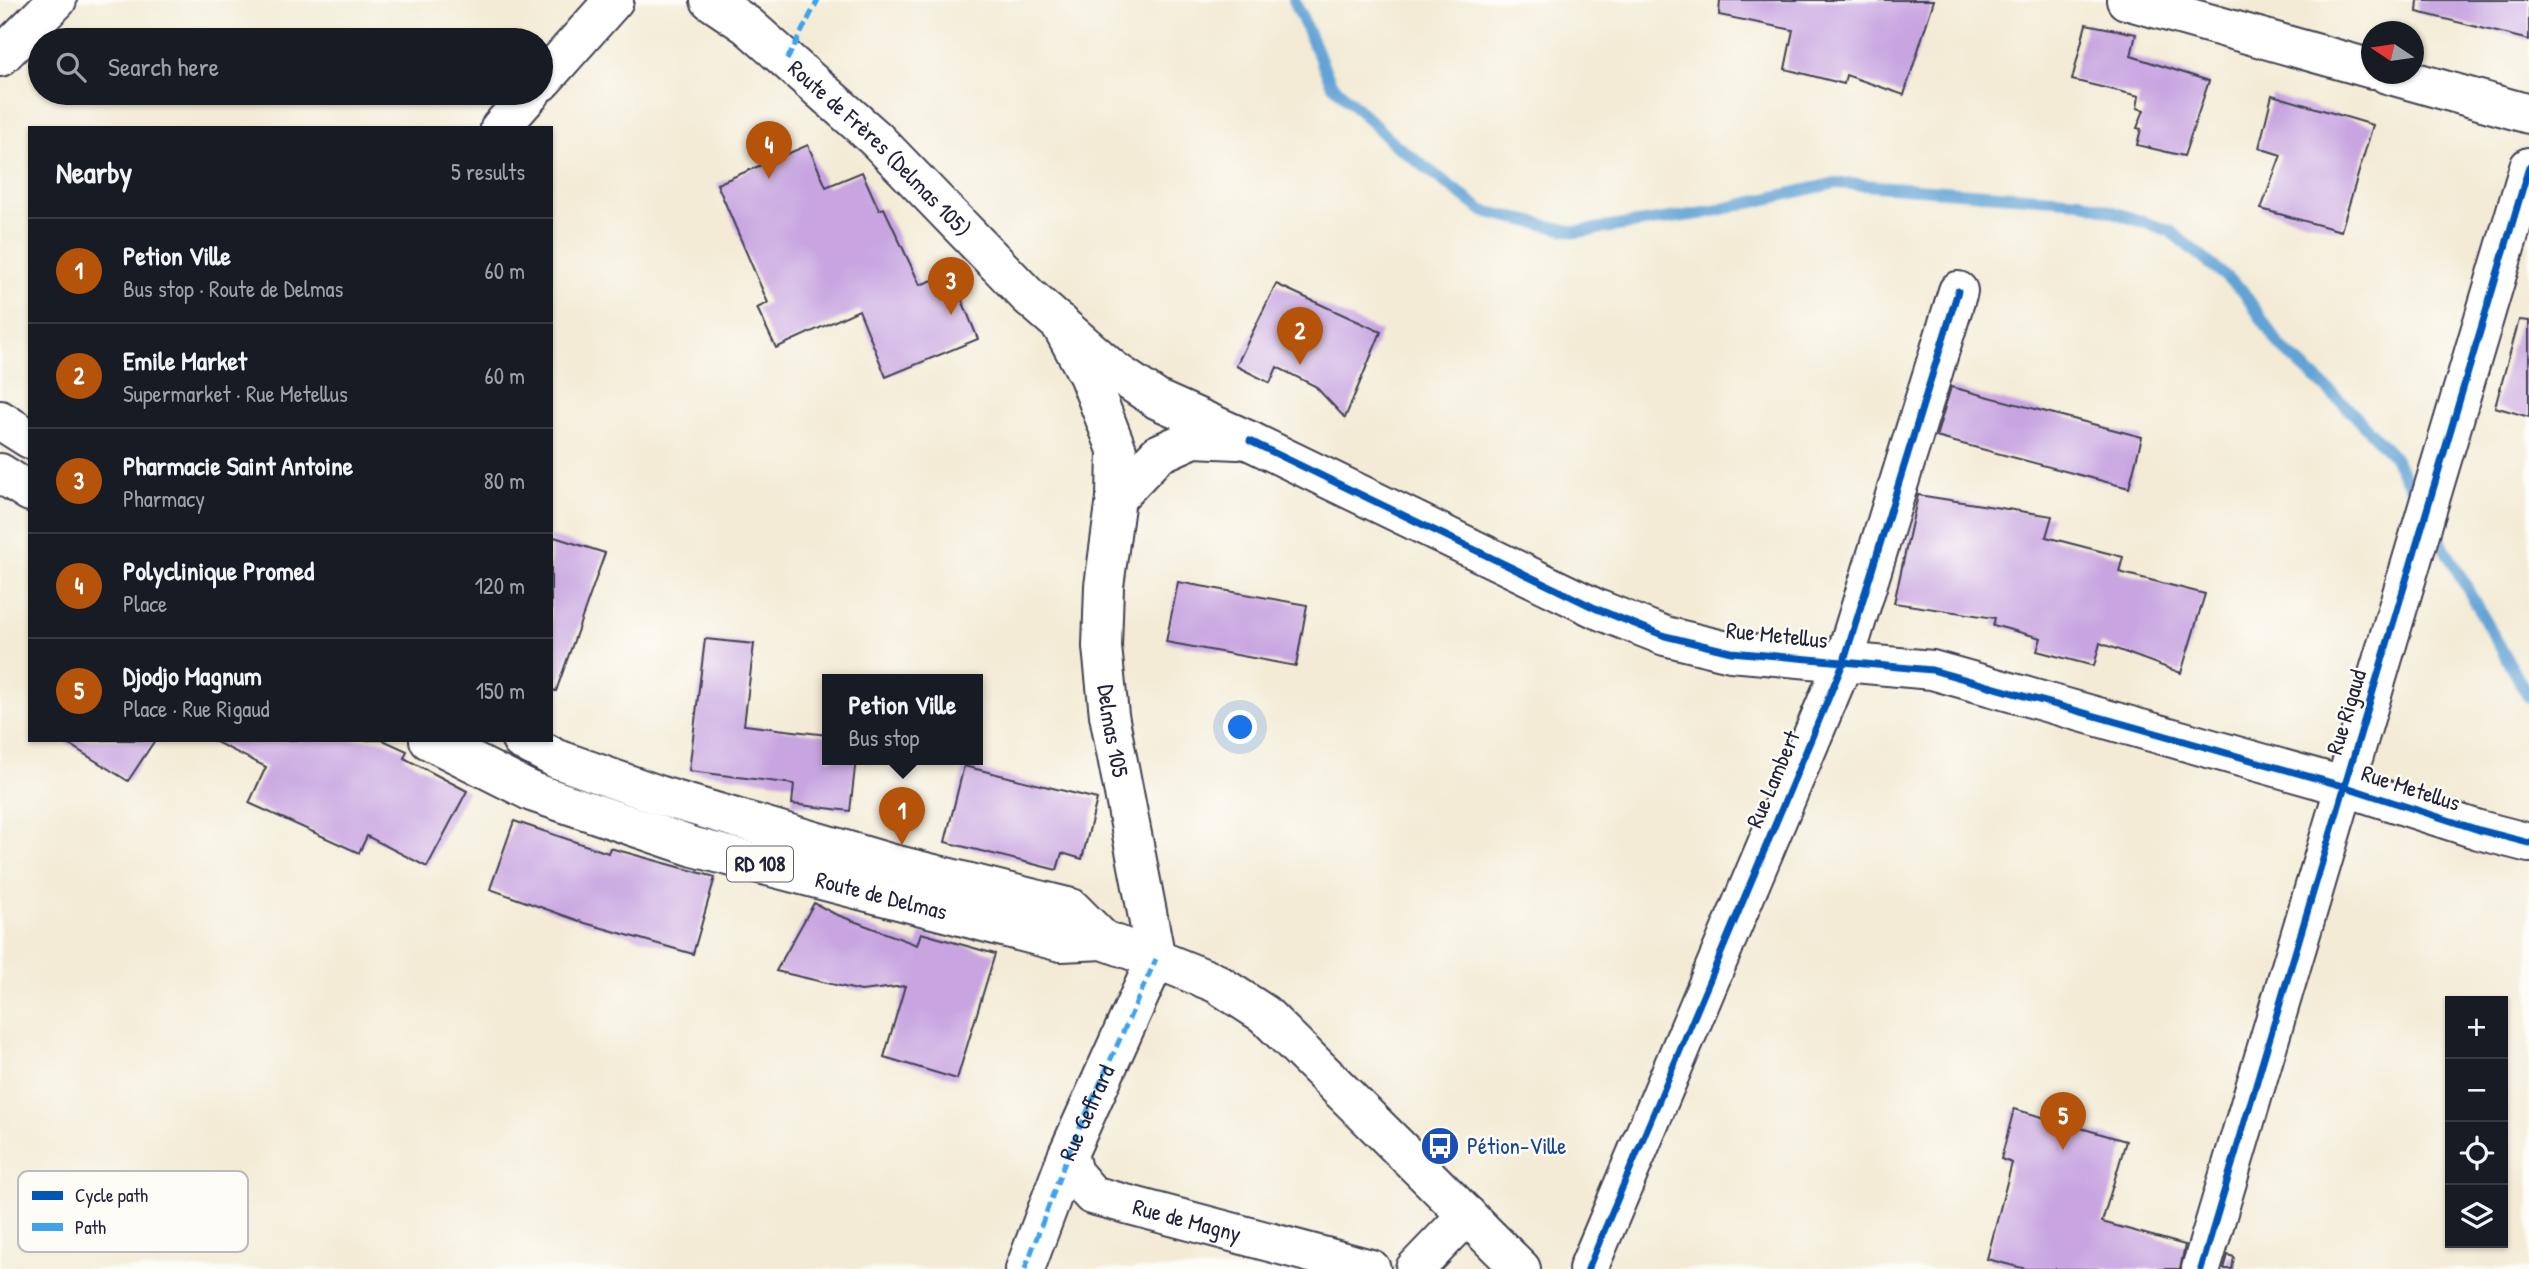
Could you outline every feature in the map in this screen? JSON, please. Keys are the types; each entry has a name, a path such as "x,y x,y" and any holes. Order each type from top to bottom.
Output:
{"street":[{"path":"29,28 57,0"},
{"path":"553,69 614,0"},
{"name":"Route de Frères (Delmas 105)","path":"710,0 747,25 876,139 1028,296 1113,370 1158,400 1251,441"},
{"path":"2126,0 2361,66"},
{"path":"0,57 28,29"},
{"path":"2422,84 2529,114"},
{"path":"502,126 520,105"},
{"name":"Rue Rigaud","path":"2201,1269 2529,167"},
{"name":"Rue Lambert","path":"1588,1269 1844,661 1958,291"},
{"name":"Delmas 105","path":"1060,323 1088,375 1105,414 1116,450 1116,499 1104,586 1102,647 1109,715 1156,959"},
{"path":"0,420 28,438"},
{"path":"1116,499 1158,454 1194,438 1251,441"},
{"name":"Rue Metellus","path":"1251,441 1597,609 1665,636 1731,652 1932,670 2343,786 2479,830 2529,843"},
{"path":"0,472 28,491"},
{"name":"Route de Delmas","path":"433,742 532,792 694,846 1060,942 1103,940 1216,983 1264,1014 1521,1269"},
{"name":"Route de Delmas","path":"526,742 557,759 664,797 889,863 1071,908 1103,940"},
{"name":"Rue Geffrard","path":"1025,1269 1068,1154 1156,959"},
{"name":"Rue de Magny","path":"1068,1154 1073,1173 1092,1195 1371,1269"},
{"path":"1415,1269 1467,1215"}],"building":[{"path":"1720,0 1934,0 1904,95 1846,75 1844,84 1785,69 1793,30 1719,15"},
{"path":"2418,0 2529,0 2529,40 2417,12"},
{"path":"2086,24 2136,34 2131,56 2209,81 2184,156 2137,145 2141,129 2137,128 2144,110 2137,108 2139,96 2072,80"},
{"path":"2272,95 2373,125 2341,231 2261,209 2281,155 2259,148"},
{"path":"808,145 826,187 862,172 879,210 884,208 920,285 951,273 978,339 886,377 859,310 776,348 757,308 768,303 717,184"},
{"path":"1276,284 1381,332 1345,418 1315,386 1277,367 1270,383 1236,366"},
{"path":"2519,320 2529,321 2529,417 2495,407"},
{"path":"1951,387 2142,437 2129,488 1936,437"},
{"path":"1918,495 2052,516 2046,537 2123,557 2119,572 2205,594 2181,673 2100,643 2094,666 2037,651 2041,638 1993,625 1995,618 1894,603"},
{"path":"553,537 605,553 556,691 553,690"},
{"path":"1178,582 1307,605 1296,666 1166,642"},
{"path":"705,639 754,644 744,725 822,734 822,765 855,765 850,811 792,804 794,784 689,771"},
{"path":"65,742 154,742 128,781"},
{"path":"216,742 387,742 407,751 404,758 467,791 427,867 367,836 359,853 249,803 266,767"},
{"path":"964,766 1097,799 1082,859 1062,853 1057,870 945,842"},
{"path":"514,821 608,853 610,848 715,877 693,954 585,923 490,889"},
{"path":"814,903 835,914 917,945 921,933 995,954 957,1079 884,1057 905,986 861,991 776,971"},
{"path":"2014,1109 2126,1141 2102,1222 2185,1245 2180,1269 2026,1269 1987,1259 2012,1163 2001,1159"},
{"path":"2228,1255 2234,1257 2232,1269 2224,1269"}],"waterway":[{"path":"1294,0 1331,83 1393,143 1483,211 1576,232 1705,213 1836,183 2080,201 2170,231 2242,290 2280,346 2347,407 2393,456 2421,505"},
{"path":"2431,524 2529,698"}],"marked path":[{"path":"787,60 818,0"},
{"path":"1025,1269 1068,1154 1156,959"}],"cycle path":[{"path":"2201,1269 2529,167"},
{"path":"1588,1269 1844,661 1958,291"},
{"path":"1250,441 1597,609 1665,636 1731,652 1932,670 2343,786 2479,830 2529,843"}],"place":[{"name":"Polyclinique Promed","path":"769,179"},
{"name":"Pharmacie Saint Antoine","path":"951,315"},
{"name":"Emile Market","path":"1300,365"},
{"name":"Petion Ville","path":"902,845"},
{"name":"Pétion-Ville","path":"1440,1146"},
{"name":"Djodjo Magnum","path":"2063,1150"}]}
